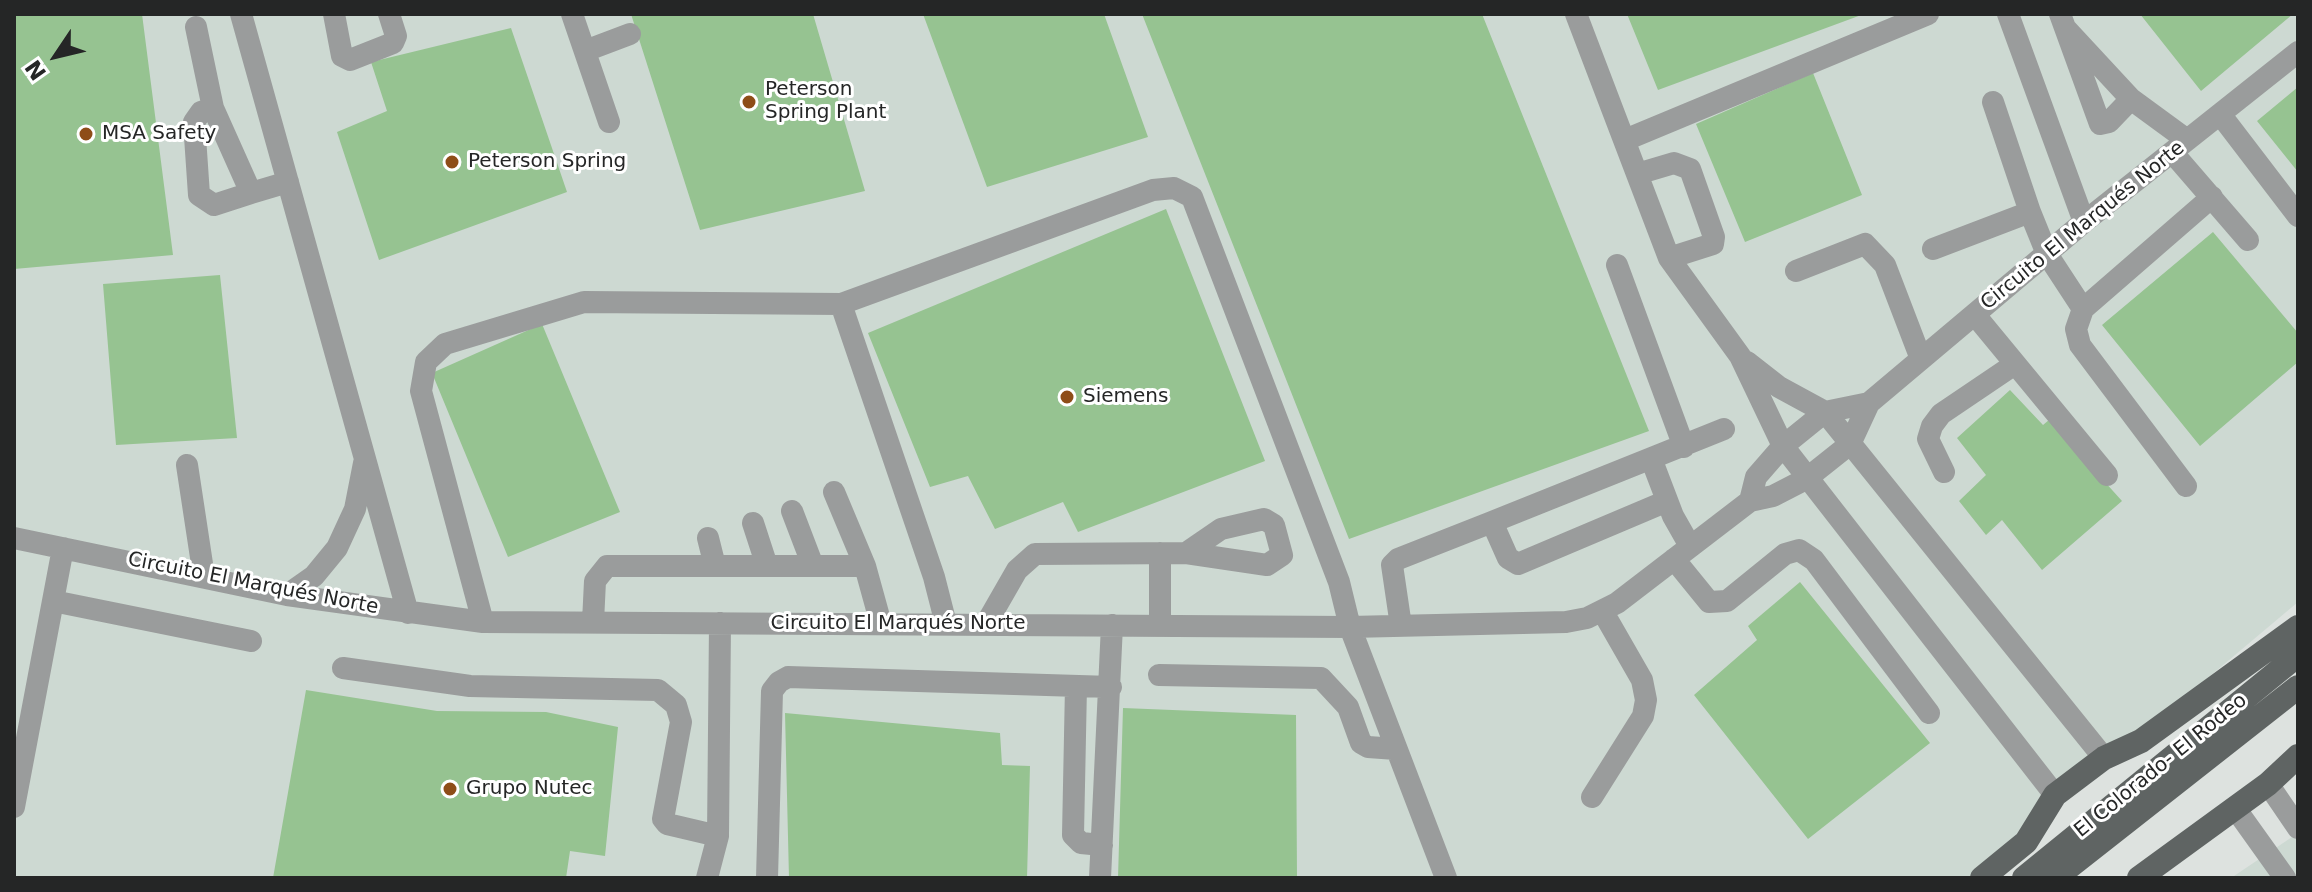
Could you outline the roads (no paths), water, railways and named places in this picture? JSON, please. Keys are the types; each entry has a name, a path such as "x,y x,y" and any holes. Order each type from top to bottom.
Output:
{"main road":[{"path":"1982,878 2026,842 2055,795 2104,758 2141,741 2298,627"},
{"name":"El Colorado- El Rodeo","path":"2024,878 2298,655"},
{"name":"El Colorado- El Rodeo","path":"2055,878 2298,687"},
{"path":"2139,878 2268,784 2298,756"}],"street":[{"path":"241,14 408,613"},
{"path":"334,14 342,56 350,60 393,43 396,36 389,14"},
{"path":"572,14 609,122"},
{"path":"1576,14 1669,258 1740,356 1783,446 2055,795"},
{"path":"1625,140 1928,14"},
{"path":"2008,14 2084,222"},
{"path":"2063,22 2100,124 2109,122 2131,99"},
{"path":"2063,22 2131,99 2180,146 2212,197 2248,240"},
{"path":"196,27 213,108 251,193"},
{"path":"585,51 630,34"},
{"name":"Circuito El Marqués Norte","path":"14,538 287,595 483,622 1350,627 1566,622 1603,612 1750,501 1773,496 1806,479 1850,444 1869,403 2084,222 2298,52"},
{"path":"1993,102 2047,254 2083,309"},
{"path":"213,108 201,112 194,122 199,195 214,205 288,182"},
{"path":"2220,114 2298,216"},
{"path":"1637,174 1674,163 1690,169 1713,244 1669,258"},
{"path":"483,622 421,391 426,362 445,344 584,302 841,304 1153,190 1174,188 1192,197 1339,582 1350,627 1446,878"},
{"path":"2186,486 2080,345 2076,329 2083,309 2212,197"},
{"path":"1933,249 2030,212"},
{"path":"1796,271 1865,244 1885,265 1921,359"},
{"path":"1617,265 1684,447"},
{"path":"841,304 946,624"},
{"path":"1975,315 2107,475"},
{"path":"1740,356 1779,387 1825,412 2104,758"},
{"path":"1944,472 1928,439 1932,426 1941,414 2015,364"},
{"name":"Circuito El Marqués Norte","path":"1750,501 1756,477 1783,446 1825,412 1869,403"},
{"path":"1401,626 1392,565 1398,559 1652,461 1724,429"},
{"path":"287,595 314,576 337,548 355,509 365,458"},
{"path":"1652,461 1682,553 1709,602 1727,601 1785,554 1799,550 1814,560 1929,713"},
{"path":"187,465 204,577"},
{"path":"834,492 865,566 881,624"},
{"path":"1492,522 1508,558 1518,564 1667,501"},
{"path":"792,511 813,566"},
{"path":"753,523 767,566"},
{"path":"708,538 715,566"},
{"path":"14,807 63,548"},
{"path":"1160,553 1160,626"},
{"path":"986,624 1017,570 1035,554 1186,553"},
{"path":"593,622 595,581 607,566 865,566"},
{"path":"53,601 251,641"},
{"path":"1592,797 1643,716 1646,700 1642,680 1603,612"},
{"path":"707,878 718,836 720,623"},
{"path":"1100,878 1112,625"},
{"path":"343,668 470,686 658,690 676,705 681,722 663,819 667,824 718,836"},
{"path":"1159,675 1321,678 1348,707 1361,743 1368,747 1396,749"},
{"path":"767,878 772,691 788,677 1111,687"},
{"path":"1076,686 1073,835 1081,843 1102,845"},
{"path":"2268,784 2298,828"},
{"path":"2235,808 2285,878"}],"place":[{"name":"Peterson Spring Plant","path":"749,102"},
{"name":"MSA Safety","path":"86,134"},
{"name":"Peterson Spring","path":"452,162"},
{"name":"Siemens","path":"1067,397"},
{"name":"Grupo Nutec","path":"450,789"}]}
